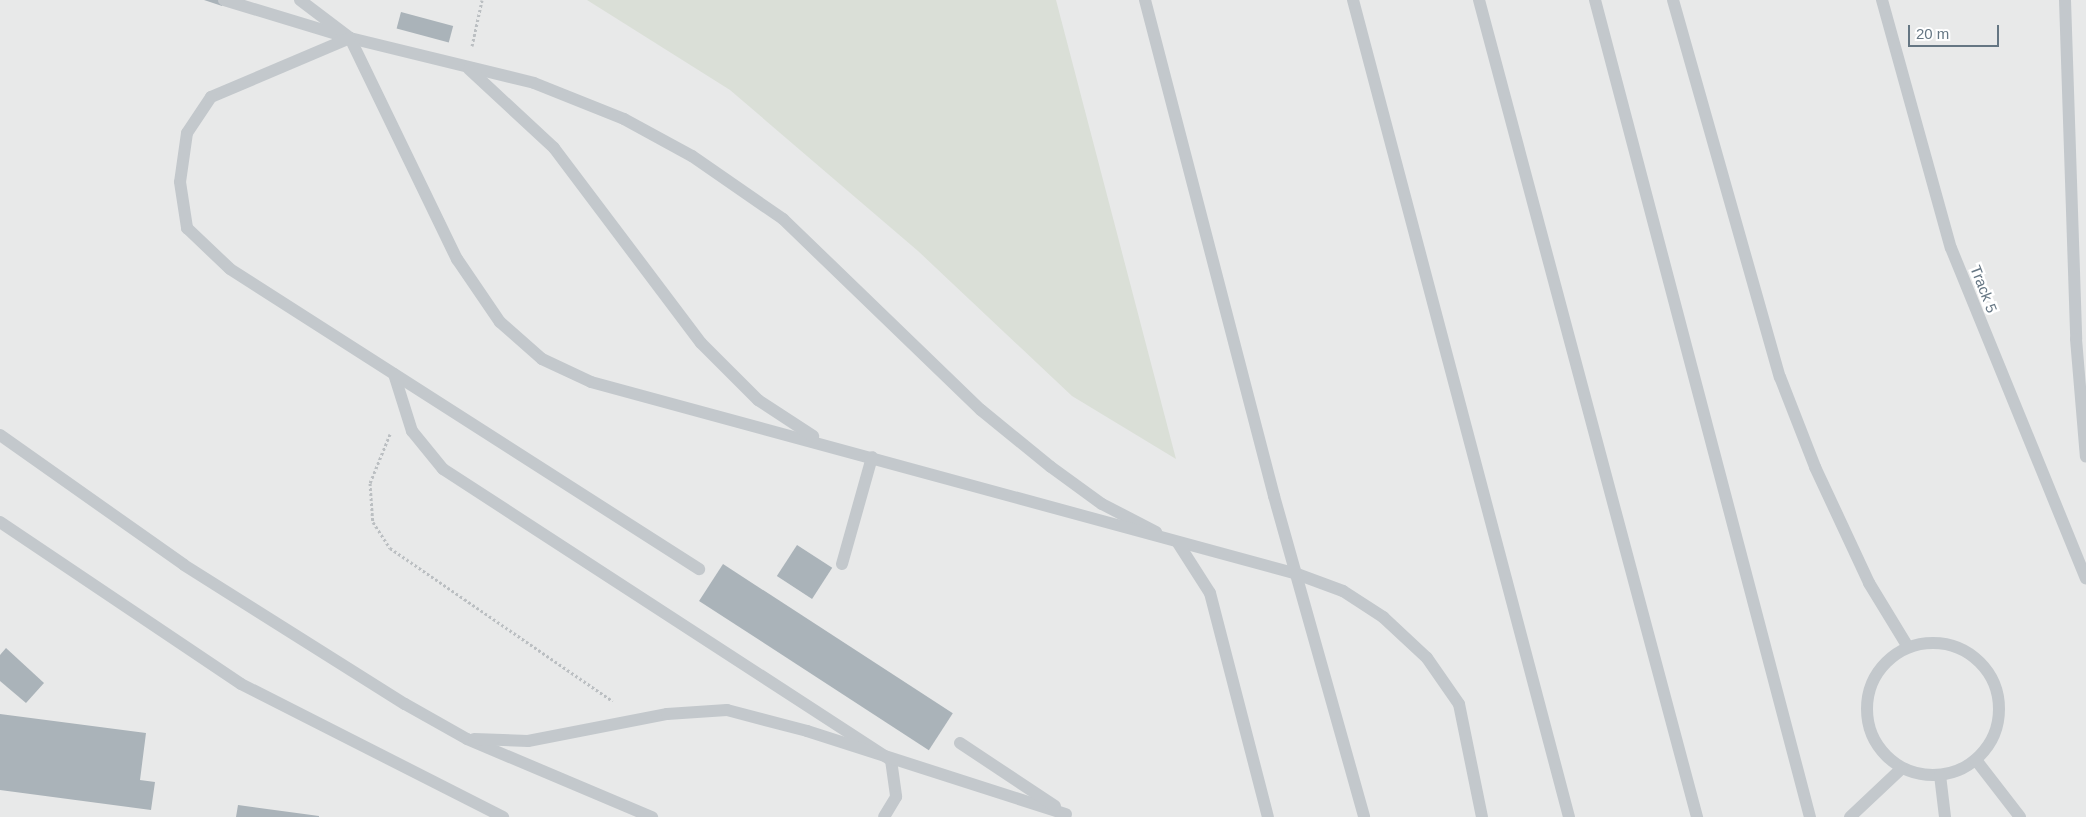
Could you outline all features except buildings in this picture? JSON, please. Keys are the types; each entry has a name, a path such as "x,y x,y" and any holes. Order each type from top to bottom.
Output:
{"lane":[{"path":"224,0 350,38 534,83 624,119 692,156 783,219 981,410 1051,467 1102,504 1182,545 1210,593 1268,817"},
{"path":"300,0 350,38 457,259 500,322 542,359 591,382 824,443 1182,545 1297,574 1343,590 1383,617 1427,658 1459,704 1482,817"},
{"path":"1145,0 1297,574 1364,817"},
{"path":"1352,0 1569,817"},
{"path":"1479,0 1697,817"},
{"path":"1595,0 1810,817"},
{"path":"1672,0 1780,377 1815,468 1869,583 1908,647"},
{"name":"Track 5","path":"1882,0 1951,248 2086,578"},
{"path":"2065,0 2076,339 2086,457"},
{"path":"350,38 210,97 187,133 180,182 187,228 230,270 699,569"},
{"path":"467,67 554,148 641,258 701,343 758,400 824,443"},
{"path":"394,374 412,431 443,468 891,760 896,797 884,817"},
{"path":"0,435 184,565 466,739 652,817"},
{"path":"842,564 872,457"},
{"path":"0,522 241,684 503,817"},
{"path":"1929,643 1956,647 1984,667 1994,684 1997,725 1976,760 1940,775 1902,768 1885,755 1867,717 1876,675 1890,658 1908,647 1929,643"},
{"path":"466,739 528,741 640,720 727,710 807,731 891,760 1069,815"},
{"path":"960,743 1069,815"},
{"path":"1976,760 2020,817"},
{"path":"1850,817 1902,768"},
{"path":"1940,775 1944,817"}],"path":[{"path":"467,67 482,0"},
{"path":"404,405 370,483 373,522 390,548 640,720"}],"shaded area":[{"path":"0,0 2086,0 2086,817 0,817"},
{"path":"587,0 1056,0 1176,459 1072,396 918,251 730,90"}]}
